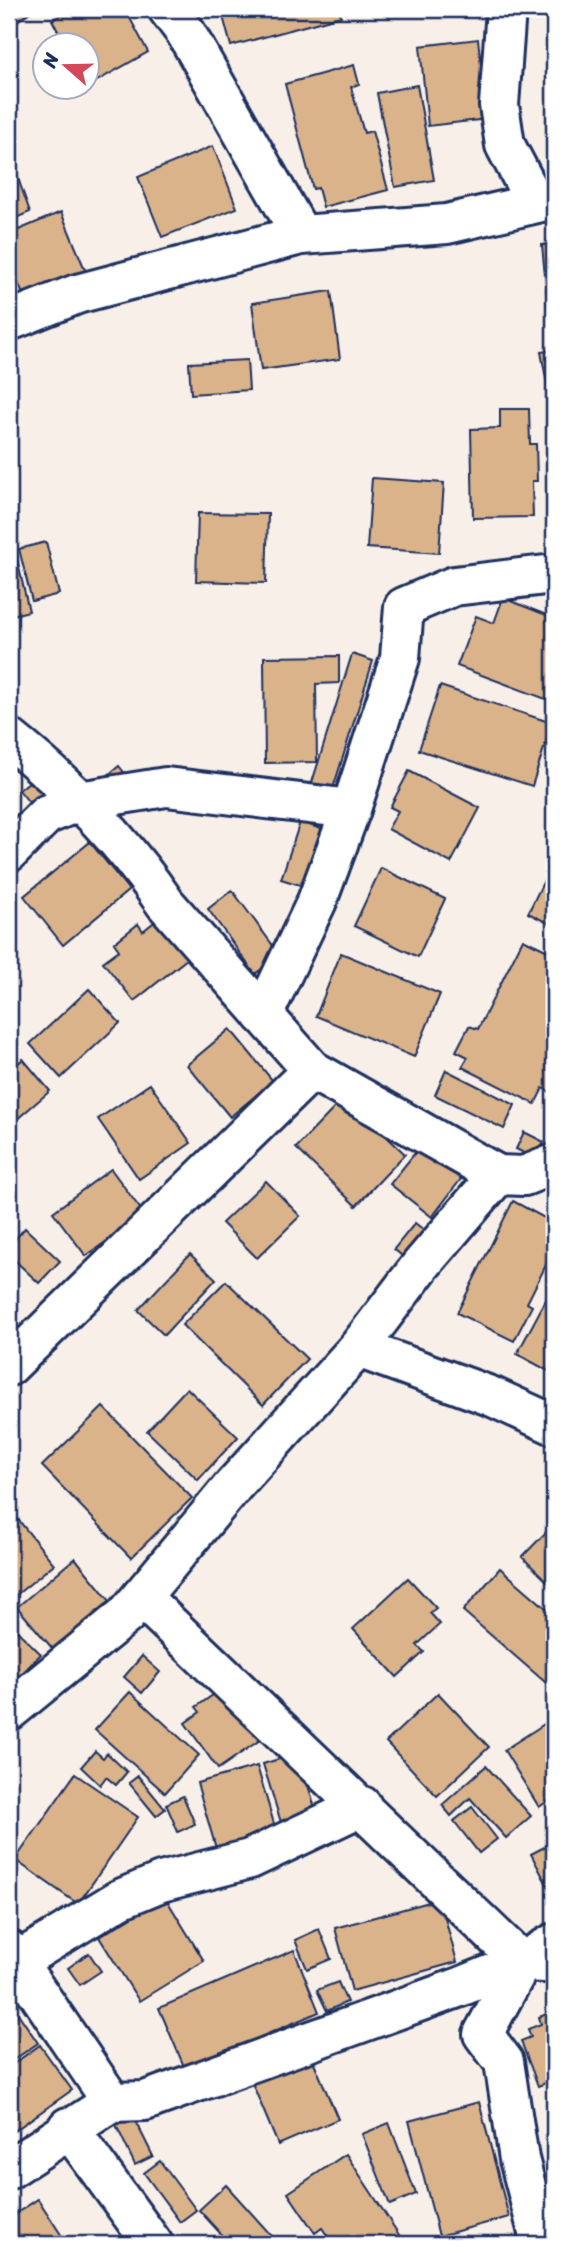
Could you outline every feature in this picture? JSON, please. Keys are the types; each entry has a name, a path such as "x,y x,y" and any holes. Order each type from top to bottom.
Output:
{"street":[{"path":"169,9 186,33 301,235"},
{"path":"9,321 77,294 301,235 447,224 544,200 505,145 499,105 506,9"},
{"path":"263,1015 317,901 351,809 400,659 404,607 454,586 554,574"},
{"path":"9,738 58,777 146,874 165,903 312,1070 498,1175 524,1176 554,1164"},
{"path":"9,852 46,815 79,802 166,788 351,809"},
{"path":"9,1366 312,1070"},
{"path":"9,1711 125,1615 233,1486 358,1348 421,1265 498,1175"},
{"path":"358,1348 493,1397 554,1425"},
{"path":"141,1597 362,1806 538,1963"},
{"path":"112,2102 13,1955 120,1899 161,1882 250,1859 362,1806"},
{"path":"541,2244 519,2158 504,2062 483,2034 554,1943"},
{"path":"9,2169 68,2127 112,2102 145,2101 538,1963"},
{"path":"68,2127 153,2244"}],"building":[{"path":"9,9 34,9 9,27"},
{"path":"72,9 125,9 148,52 102,78 102,32 58,32 52,20"},
{"path":"221,9 339,9 341,16 231,46"},
{"path":"478,39 487,119 428,126 420,46"},
{"path":"354,65 359,84 351,87 364,133 372,131 388,190 323,207 318,188 313,189 285,84"},
{"path":"417,85 434,180 395,187 377,93"},
{"path":"9,109 17,125 9,129"},
{"path":"213,146 237,208 162,237 138,177"},
{"path":"9,153 30,212 9,221"},
{"path":"61,212 86,272 24,297 9,261 9,234"},
{"path":"554,244 554,318 549,318 542,245"},
{"path":"331,291 340,359 261,370 252,303"},
{"path":"554,350 554,398 550,399 541,352"},
{"path":"247,360 249,390 191,394 189,363"},
{"path":"500,409 529,409 530,444 536,444 537,481 532,481 533,517 473,518 471,429 500,428"},
{"path":"372,478 444,483 439,553 367,548"},
{"path":"198,513 268,514 266,583 196,581"},
{"path":"46,542 59,594 32,601 19,549"},
{"path":"14,546 29,611 9,616 9,547"},
{"path":"503,598 554,618 554,702 457,666 476,616 494,623"},
{"path":"352,654 373,661 331,795 310,789"},
{"path":"339,656 339,683 316,684 317,762 265,763 264,657"},
{"path":"440,686 552,723 532,786 419,750"},
{"path":"119,766 131,781 102,780"},
{"path":"409,771 480,808 451,863 388,829 398,811 390,807"},
{"path":"38,775 53,795 35,810 19,790"},
{"path":"300,822 331,832 313,889 281,879"},
{"path":"90,842 129,890 63,945 24,896"},
{"path":"554,860 554,926 528,913"},
{"path":"381,868 445,899 418,957 354,926"},
{"path":"232,890 280,955 255,974 208,909"},
{"path":"158,919 188,958 134,1001 103,962 119,950 114,943 138,924 143,931"},
{"path":"523,939 554,954 554,1094 543,1088 535,1104 462,1067 468,1057 456,1051 469,1026 478,1029"},
{"path":"341,953 440,994 414,1057 316,1016"},
{"path":"89,989 120,1023 61,1078 30,1044"},
{"path":"230,1029 273,1081 230,1117 187,1065"},
{"path":"23,1059 50,1091 9,1126 9,1071"},
{"path":"446,1070 515,1105 504,1129 435,1095"},
{"path":"150,1084 191,1143 139,1179 98,1119"},
{"path":"345,1097 405,1154 356,1206 296,1148"},
{"path":"524,1132 544,1142 536,1159 516,1149"},
{"path":"423,1143 464,1175 432,1217 390,1184"},
{"path":"111,1169 147,1218 122,1230 86,1256 53,1212"},
{"path":"266,1181 300,1216 257,1258 222,1223"},
{"path":"513,1201 554,1223 554,1249 527,1303 532,1306 514,1341 457,1313"},
{"path":"415,1223 430,1235 408,1261 394,1249"},
{"path":"25,1228 60,1261 39,1283 9,1255 9,1246"},
{"path":"190,1254 216,1279 164,1335 138,1310"},
{"path":"226,1281 307,1359 263,1405 182,1325"},
{"path":"550,1292 554,1294 554,1374 517,1354"},
{"path":"187,1388 238,1437 198,1480 147,1431"},
{"path":"103,1407 192,1498 131,1558 42,1466"},
{"path":"12,1512 54,1564 9,1601 9,1515"},
{"path":"554,1524 554,1588 522,1557"},
{"path":"75,1558 115,1607 58,1655 17,1607"},
{"path":"500,1568 554,1615 552,1688 463,1611"},
{"path":"408,1578 436,1608 430,1613 440,1624 417,1645 424,1652 397,1677 353,1629"},
{"path":"9,1623 41,1654 9,1687"},
{"path":"142,1656 160,1672 142,1693 124,1677"},
{"path":"227,1685 270,1733 218,1769 185,1723 200,1712 196,1707"},
{"path":"130,1692 199,1755 165,1793 95,1730"},
{"path":"438,1693 489,1747 437,1796 386,1742"},
{"path":"552,1719 554,1797 539,1807 504,1750"},
{"path":"95,1751 103,1758 107,1753 127,1772 116,1785 106,1777 100,1785 81,1767"},
{"path":"298,1753 319,1821 284,1832 263,1764"},
{"path":"257,1766 277,1834 220,1862 197,1783"},
{"path":"486,1766 531,1816 506,1838 470,1798 451,1816 442,1805"},
{"path":"75,1774 138,1817 78,1904 15,1860"},
{"path":"138,1776 165,1809 156,1816 129,1783"},
{"path":"183,1796 195,1824 178,1832 166,1804"},
{"path":"472,1807 497,1839 479,1853 454,1821"},
{"path":"554,1842 554,1898 531,1854"},
{"path":"165,1897 204,1961 139,2001 99,1937"},
{"path":"440,1899 457,1962 352,1991 335,1928"},
{"path":"319,1929 331,1959 307,1969 295,1940"},
{"path":"294,1950 319,2012 185,2069 159,2008"},
{"path":"89,1953 101,1971 80,1985 68,1968"},
{"path":"338,1982 347,2002 327,2011 317,1990"},
{"path":"9,2000 38,2043 9,2063"},
{"path":"554,2011 554,2080 538,2086 521,2041 531,2037 528,2029 541,2024 539,2017"},
{"path":"40,2045 72,2090 14,2131 9,2124 9,2067"},
{"path":"310,2053 338,2119 278,2145 250,2078"},
{"path":"479,2102 509,2217 439,2236 409,2121"},
{"path":"133,2116 153,2156 135,2165 116,2125"},
{"path":"389,2123 416,2194 390,2205 362,2134"},
{"path":"346,2154 405,2244 333,2244 322,2228 315,2233 288,2193"},
{"path":"160,2161 196,2210 180,2222 144,2173"},
{"path":"226,2185 279,2244 230,2244 199,2210"},
{"path":"38,2199 67,2244 9,2244 9,2218"}]}
